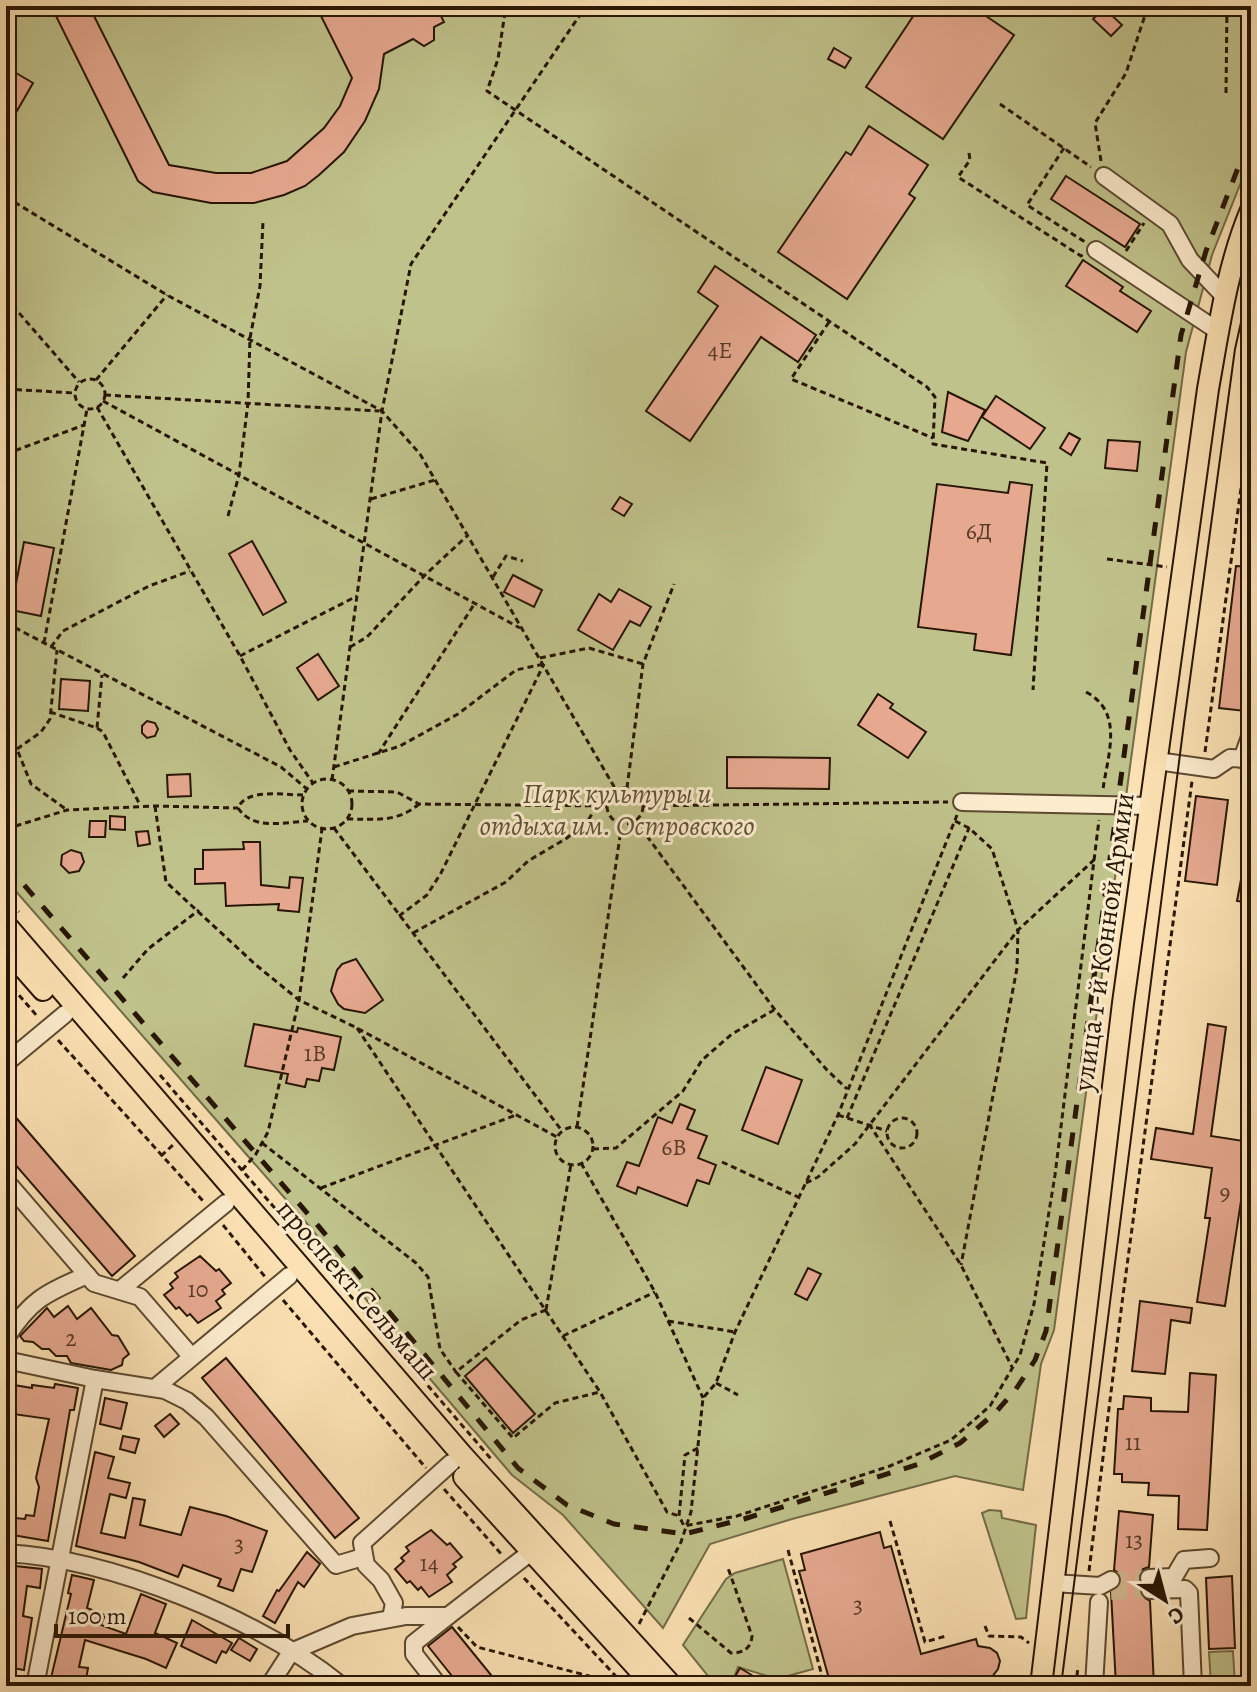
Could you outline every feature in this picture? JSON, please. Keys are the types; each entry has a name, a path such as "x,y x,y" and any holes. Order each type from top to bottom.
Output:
{"main road":[{"name":"улица 1-й Конной Армии","path":"1041,1686 1123,1003 1218,331 1238,242 1251,210"},
{"name":"проспект Сельмаш","path":"15,921 463,1456 672,1686"},
{"name":"проспект Сельмаш","path":"6,948 65,1014 281,1282 654,1686"}],"street":[{"path":"1104,176 1170,224 1190,260 1224,296"},
{"path":"1096,250 1218,331"},
{"path":"1157,761 1214,769 1230,758 1247,759 1251,734"},
{"path":"962,802 1151,806"},
{"path":"6,1063 65,1014"},
{"path":"6,1181 94,1283 140,1297 191,1356"},
{"path":"120,1290 220,1208"},
{"path":"6,1338 21,1314 35,1300 87,1275"},
{"path":"155,1388 281,1282"},
{"path":"6,1360 165,1390 187,1401 206,1417 336,1565 363,1557"},
{"path":"35,1686 95,1379"},
{"path":"391,1618 394,1603 381,1580 366,1565 362,1543 451,1463"},
{"path":"439,1686 414,1654 414,1643 531,1552"},
{"path":"6,1553 61,1561 167,1590 255,1629 342,1686"},
{"path":"1193,1686 1189,1593 1185,1589 1150,1584 1174,1579 1184,1560 1210,1558"},
{"path":"1053,1583 1102,1589 1094,1686"},
{"path":"269,1686 291,1652 352,1626 391,1618 448,1616"}],"path":[{"path":"332,780 382,411 411,264 586,6"},
{"path":"1104,176 1095,123 1126,73 1148,6"},
{"path":"1226,93 1227,6"},
{"path":"505,12 498,59 487,91 927,387 935,397 933,444 1047,463 1033,690"},
{"path":"1000,104 1104,176"},
{"path":"969,153 970,160 958,177 1081,256 1090,246 1027,205 1064,148"},
{"path":"6,197 167,295 382,411 420,454 616,790"},
{"path":"1118,264 1153,211"},
{"path":"228,516 239,475 248,403 250,338 260,286 263,221"},
{"path":"96,380 167,295"},
{"path":"6,298 79,382"},
{"path":"829,322 791,379 933,438"},
{"path":"96,380 102,384 105,395 97,407 87,409 78,403 74,393 79,382 96,380"},
{"path":"6,389 74,393"},
{"path":"105,395 382,411"},
{"path":"103,401 524,629"},
{"path":"97,407 240,656 290,750 313,783"},
{"path":"44,643 87,409"},
{"path":"1102,1589 1124,1287 1251,415"},
{"path":"6,454 84,425"},
{"path":"371,499 435,480"},
{"path":"350,647 367,637 425,575 468,535"},
{"path":"493,577 506,556 523,561"},
{"path":"1107,559 1171,567"},
{"path":"51,647 63,631 149,586 190,571"},
{"path":"627,788 643,664 674,584"},
{"path":"240,656 357,596"},
{"path":"378,754 475,603"},
{"path":"6,623 281,767 307,789"},
{"path":"540,658 589,648 643,664"},
{"path":"17,749 41,732 50,719 57,650"},
{"path":"334,767 400,746 458,714 516,670 544,664"},
{"path":"399,916 427,895 441,873 544,664"},
{"path":"97,728 102,675"},
{"path":"684,1526 751,1511 890,1466 951,1440 990,1406 1020,1355 1034,1304 1055,1175 1111,734 1110,722 1100,700 1086,692"},
{"path":"50,712 103,732 141,806"},
{"path":"6,736 17,749 31,784 67,810"},
{"path":"308,821 302,808 303,795 313,783 323,779 332,780 348,791 397,792 419,804 607,806"},
{"path":"627,788 639,794 643,806 635,820 622,823 611,817 607,806 609,797 616,790 627,788"},
{"path":"6,829 67,810 141,806 238,808 248,820 257,823 308,821 322,829 334,828 347,819 352,810 348,791"},
{"path":"238,808 241,800 249,796 303,795"},
{"path":"643,806 962,802 838,1115 735,1332 716,1383 703,1398"},
{"path":"347,819 390,820 401,817 419,804"},
{"path":"413,933 506,882 528,861 567,838 589,819 597,805"},
{"path":"155,806 166,882 256,965 299,1000 357,1028 557,1137"},
{"path":"635,820 775,1010 847,1089"},
{"path":"955,820 992,849 1018,930 1017,968 961,1265"},
{"path":"577,1127 622,823"},
{"path":"334,828 562,1131"},
{"path":"847,1118 969,828"},
{"path":"242,1170 268,1132 299,1000 322,829"},
{"path":"806,1183 818,1177 846,1151 869,1124 1018,930 1095,859"},
{"path":"6,896 15,921"},
{"path":"123,978 148,949 199,910"},
{"path":"6,980 48,1029 220,1208 434,1478 625,1686"},
{"path":"593,1149 589,1135 577,1127 562,1131 557,1137 559,1157 571,1164 581,1163 593,1149 616,1148 683,1091 702,1060 732,1034 775,1010"},
{"path":"357,1028 600,1392 667,1512 679,1516"},
{"path":"161,1075 497,1465"},
{"path":"321,1188 516,1115"},
{"path":"838,1115 887,1131"},
{"path":"906,1119 917,1131 910,1146 901,1148 893,1146 887,1131 890,1123 906,1119"},
{"path":"869,1124 961,1265 1012,1367"},
{"path":"262,1143 390,1241 428,1277 440,1349 513,1438 547,1408 569,1398 600,1392"},
{"path":"722,1162 798,1197"},
{"path":"581,1163 655,1292 703,1398 691,1512 681,1542 630,1637"},
{"path":"546,1310 571,1164"},
{"path":"563,1336 655,1292"},
{"path":"456,1372 521,1320 546,1310"},
{"path":"668,1321 735,1332"},
{"path":"716,1383 738,1395"},
{"path":"684,1526 679,1516 685,1455 699,1448"},
{"path":"890,1521 925,1642 946,1636"},
{"path":"788,1550 822,1676 788,1686"},
{"path":"689,1618 731,1653 746,1650 752,1644 752,1636 728,1568"},
{"path":"448,1616 477,1647 625,1686"},
{"path":"985,1626 989,1636 1021,1637 1029,1643"},
{"path":"1076,1686 1079,1657"}],"green space":[{"name":"Парк культуры и отдыха им. Островского","path":"6,6 1251,6 1251,157 1212,255 1186,352 1054,1330 1041,1364 1023,1490 955,1476 710,1544 663,1628 563,1515 512,1475 402,1346 310,1227 6,880"},
{"path":"1001,1511 1002,1518 1036,1525 1026,1618 1016,1619 982,1513"},
{"path":"783,1559 813,1669 777,1679 738,1667 731,1686 716,1686 683,1645 726,1579 735,1573"},
{"path":"1233,1651 1235,1686 1211,1686 1209,1652"}],"building":[{"path":"51,6 89,6 169,165 216,173 251,173 287,161 324,128 340,106 352,78 316,6 436,6 444,22 434,27 434,40 424,46 413,39 384,54 379,89 365,121 344,152 305,186 254,203 211,203 153,192 138,181"},
{"path":"920,6 971,6 1014,35 943,139 866,87"},
{"path":"1104,8 1122,25 1111,36 1093,19"},
{"path":"834,48 851,58 845,68 828,59"},
{"path":"6,67 33,83 6,130"},
{"path":"869,126 928,165 909,194 915,198 847,299 778,252 846,152 851,155"},
{"path":"1066,176 1140,224 1125,247 1051,199"},
{"path":"1083,260 1123,287 1120,291 1151,311 1137,332 1066,286"},
{"path":"715,266 816,335 798,362 761,337 690,441 646,411 718,306 698,292"},
{"path":"948,392 985,410 968,441 942,432"},
{"path":"996,396 1045,428 1030,449 982,417"},
{"path":"1069,433 1080,439 1071,455 1060,448"},
{"path":"1108,440 1140,442 1137,471 1105,468"},
{"path":"1010,482 1032,485 1011,655 974,650 976,634 918,627 937,484 1008,493"},
{"path":"620,497 632,504 624,516 612,509"},
{"path":"252,541 286,602 263,615 229,554"},
{"path":"24,542 54,548 41,616 11,610"},
{"path":"1236,566 1251,567 1251,666 1245,711 1219,708"},
{"path":"513,575 542,590 534,607 504,592"},
{"path":"619,589 651,607 640,626 630,621 613,650 578,630 599,594 611,602"},
{"path":"318,654 339,686 318,700 297,668"},
{"path":"61,679 90,681 88,711 59,709"},
{"path":"878,694 893,704 890,708 926,732 908,758 858,725"},
{"path":"147,721 155,723 158,729 155,736 147,738 142,733 142,726"},
{"path":"727,757 830,758 829,789 727,788"},
{"path":"190,774 191,796 168,797 167,775"},
{"path":"1196,796 1228,800 1217,885 1185,881"},
{"path":"110,816 125,817 125,830 110,829"},
{"path":"90,821 106,821 105,837 89,837"},
{"path":"148,831 150,844 138,846 136,832"},
{"path":"243,842 260,842 261,885 289,888 290,877 303,878 299,912 278,910 279,904 226,906 225,883 195,884 195,869 203,869 203,850 244,849"},
{"path":"71,850 81,853 84,862 79,871 69,873 61,865 62,855"},
{"path":"1245,858 1251,858 1251,903 1237,901"},
{"path":"356,959 383,1000 365,1013 344,1009 331,991 337,970 342,964"},
{"path":"254,1024 297,1032 298,1028 341,1037 334,1070 322,1068 319,1081 307,1079 305,1087 286,1083 288,1074 245,1066"},
{"path":"1208,1024 1226,1027 1211,1136 1250,1142 1225,1306 1197,1302 1210,1218 1205,1218 1212,1168 1151,1159 1156,1128 1193,1134"},
{"path":"766,1067 802,1080 778,1144 742,1130"},
{"path":"680,1104 695,1110 687,1129 707,1136 698,1158 716,1165 709,1184 697,1180 687,1206 638,1187 636,1194 617,1186 627,1162 639,1166 658,1117 672,1123"},
{"path":"6,1106 135,1256 112,1276 6,1154"},
{"path":"200,1256 216,1271 219,1269 231,1283 222,1290 225,1294 216,1301 221,1308 198,1323 179,1307 176,1309 164,1295 173,1288 170,1284 178,1277 175,1273"},
{"path":"808,1268 821,1274 807,1300 795,1294"},
{"path":"1140,1301 1192,1308 1190,1323 1171,1320 1165,1374 1132,1371"},
{"path":"68,1306 77,1319 91,1308 112,1335 118,1336 129,1354 122,1365 111,1370 71,1363 67,1356 56,1356 49,1349 24,1341 20,1336 47,1308 54,1317"},
{"path":"226,1358 359,1518 335,1538 202,1378"},
{"path":"486,1358 535,1414 513,1433 465,1376"},
{"path":"1190,1373 1216,1375 1207,1530 1178,1529 1179,1496 1148,1495 1149,1483 1122,1482 1122,1474 1114,1474 1118,1409 1123,1409 1124,1396 1151,1398 1151,1411 1188,1412"},
{"path":"8,1384 54,1388 55,1384 78,1388 74,1410 70,1410 48,1541 12,1535 15,1518 34,1516 39,1487 36,1478 49,1419 13,1414 14,1406 6,1404"},
{"path":"105,1398 127,1403 121,1429 100,1424"},
{"path":"170,1414 179,1424 164,1437 155,1426"},
{"path":"123,1436 139,1439 135,1453 120,1449"},
{"path":"95,1452 114,1457 108,1478 130,1483 126,1498 110,1494 101,1533 125,1538 133,1498 145,1500 140,1525 181,1535 190,1507 226,1516 267,1531 252,1572 241,1569 233,1591 218,1586 221,1579 183,1565 178,1577 139,1562 76,1546"},
{"path":"1119,1511 1153,1515 1149,1567 1143,1569 1138,1578 1140,1595 1150,1601 1154,1686 1116,1686 1111,1592 1122,1581 1120,1574 1114,1570"},
{"path":"431,1530 447,1545 450,1543 462,1557 453,1564 456,1567 447,1575 452,1582 429,1597 421,1587 418,1590 410,1581 407,1583 395,1569 409,1551 406,1547"},
{"path":"880,1532 884,1548 891,1546 921,1654 976,1639 978,1646 997,1653 1000,1661 998,1669 985,1686 831,1686 799,1571 805,1570 801,1554"},
{"path":"307,1552 320,1564 304,1587 298,1582 275,1623 263,1616 277,1590"},
{"path":"6,1565 42,1569 40,1588 27,1586 23,1616 32,1618 24,1670 6,1667"},
{"path":"72,1575 94,1580 87,1608 105,1615 101,1625 126,1634 141,1594 166,1604 155,1633 177,1643 166,1668 85,1640 79,1667 88,1668 85,1686 70,1686 71,1681 51,1678 71,1594 68,1593"},
{"path":"1232,1576 1235,1648 1209,1649 1206,1578"},
{"path":"192,1620 232,1643 226,1653 222,1651 216,1663 181,1646"},
{"path":"452,1627 500,1686 460,1686 428,1646"},
{"path":"239,1638 257,1649 250,1661 231,1650"},
{"path":"740,1668 755,1677 750,1686 733,1680"}],"tunnel":[{"path":"1111,1580 1149,1578"},
{"path":"1111,1592 1150,1590"}],"tram line":[{"path":"1061,1686 1184,723 1235,349 1251,278"}],"railway":[{"path":"6,864 320,1228 518,1468 567,1505 614,1524 684,1534 744,1519 919,1464 960,1443 996,1412 1016,1389 1035,1360 1046,1331 1181,335 1206,251 1251,134"},
{"path":"1243,1314 1251,1268"}]}
